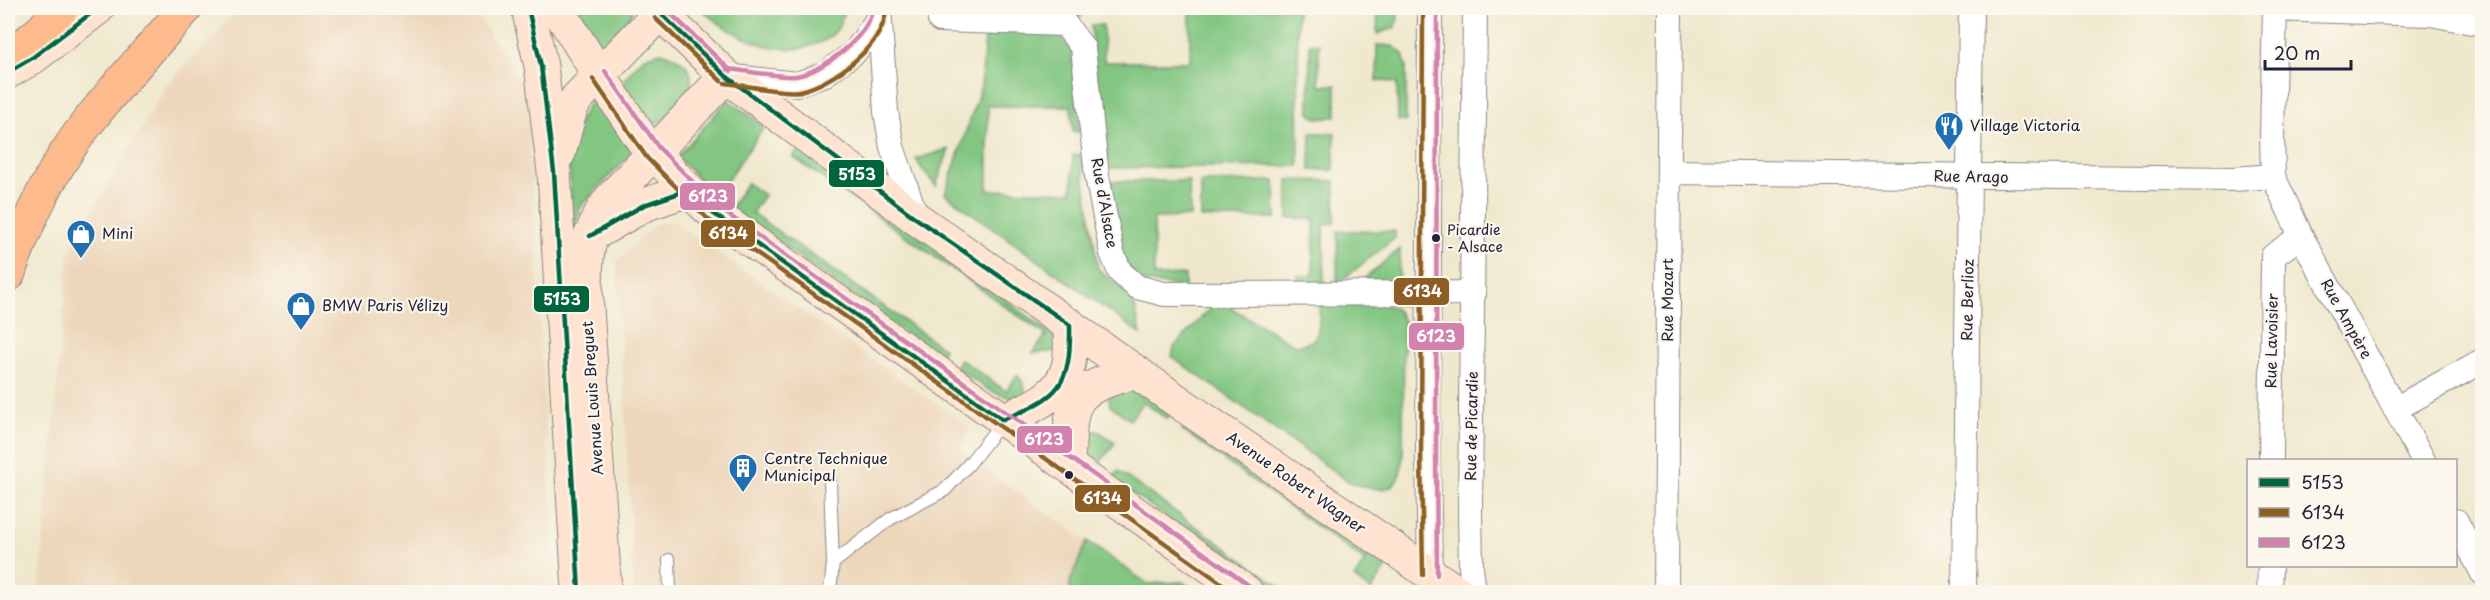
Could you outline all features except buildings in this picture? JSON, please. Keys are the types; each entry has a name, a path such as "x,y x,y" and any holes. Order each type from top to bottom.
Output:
{"highway":[{"path":"8,57 41,31 62,8"},
{"path":"8,275 23,231 62,159 87,123 186,8"}],"main road":[{"path":"8,72 32,58 98,8"},
{"path":"528,8 541,66 554,172"},
{"path":"557,8 599,75 653,153 714,214 1246,592"},
{"path":"554,172 571,108 657,10"},
{"name":"Avenue Robert Wagner","path":"657,10 726,76 917,219 1444,584"},
{"name":"Avenue Louis Breguet","path":"605,592 585,273 590,236 598,214 726,76"},
{"name":"Avenue Louis Breguet","path":"554,172 579,592"},
{"path":"590,236 644,205 688,189"},
{"path":"1003,420 1043,402 1057,388 1069,363 1070,325"},
{"path":"1068,466 1070,421 1077,399 1089,387 1136,372"}],"street":[{"path":"1430,8 1429,293 1444,584"},
{"name":"Rue de Picardie","path":"1474,592 1470,512 1474,293 1475,8"},
{"name":"Rue Mozart","path":"1666,592 1670,8"},
{"name":"Rue Berlioz","path":"1964,592 1971,8"},
{"path":"2273,176 2275,8 2431,14 2482,24"},
{"path":"726,76 797,84 825,74 855,52 879,12"},
{"path":"879,12 886,112 892,147 917,219"},
{"name":"Rue d'Alsace","path":"940,14 1065,24 1083,48 1097,176 1112,253 1120,272 1137,286 1164,294 1474,293"},
{"name":"Rue Arago","path":"1669,172 2234,179 2273,176"},
{"name":"Rue Ampère","path":"2273,176 2301,236 2422,459"},
{"name":"Rue Lavoisier","path":"2271,459 2273,256 2301,236"},
{"path":"2395,409 2482,361"},
{"path":"2457,523 2482,572"},
{"path":"2269,592 2270,567"}],"lane":[{"path":"833,563 890,519 945,490 969,465 1003,420"},
{"path":"830,481 833,563 830,592"},
{"path":"669,560 670,592"}],"shaded area":[{"path":"242,8 472,8 527,90 555,592 39,592 69,251 168,83"},
{"path":"672,221 969,427 962,450 988,472 1148,584 1182,582 1198,592 634,592 617,261 655,224"}],"green space":[{"path":"578,8 628,8 633,12 601,49"},
{"path":"700,8 844,8 840,25 830,37 803,48 787,49 771,47 740,36 725,28"},
{"path":"986,8 1082,8 1081,17 986,16"},
{"path":"1190,8 1297,8 1299,166 1110,168 1092,48 1091,25 1103,25 1104,62 1190,62"},
{"path":"1378,8 1397,8 1398,18 1395,28 1377,34"},
{"path":"986,27 1057,31 1072,51 1080,132 1073,132 1071,106 988,106 988,190 1072,192 1073,155 1081,155 1098,269 1133,298 1141,334 945,194 981,87"},
{"path":"1310,44 1319,44 1319,85 1336,85 1336,117 1317,118 1311,115 1309,108"},
{"path":"1377,45 1393,46 1403,54 1406,66 1406,121 1398,121 1397,82 1377,81"},
{"path":"660,52 681,61 691,74 691,82 683,100 668,115 658,122 646,123 624,90 624,79 644,57"},
{"path":"592,97 629,145 631,151 628,157 581,206 573,235 569,165 571,137"},
{"path":"728,100 765,126 716,196 677,157"},
{"path":"1311,133 1335,133 1334,170 1310,170"},
{"path":"799,149 1054,335 1058,351 1033,353 1046,335 793,157"},
{"path":"949,149 936,186 916,159"},
{"path":"1288,180 1335,181 1335,223 1324,224 1324,288 1298,288 1298,276 1313,276 1314,219 1288,218"},
{"path":"1109,181 1189,181 1190,217 1154,218 1154,276 1185,275 1185,287 1141,282 1123,260"},
{"path":"1275,181 1276,218 1201,218 1201,182"},
{"path":"747,183 764,195 752,213 944,349 939,357 730,208"},
{"path":"1338,231 1395,231 1395,238 1337,284"},
{"path":"1400,249 1399,287 1352,289"},
{"path":"1218,300 1294,345 1310,342 1314,338 1319,327 1319,304 1385,304 1397,310 1404,321 1403,451 1400,475 1396,482 1383,489 1351,483 1172,357 1174,347"},
{"path":"960,359 1006,391 1017,375 1023,382 1027,397 1016,398 989,390 955,367"},
{"path":"1136,389 1172,412 1167,419 1143,402 1130,420 1110,405 1108,392"},
{"path":"1187,422 1389,564 1371,591 1354,578 1365,561 1182,430"},
{"path":"1082,430 1098,431 1115,443 1096,468 1085,454"},
{"path":"1118,471 1288,592 1274,592 1112,479"},
{"path":"1087,541 1148,584 1182,582 1198,592 1070,592 1070,582"}],"transit line":[{"name":"5153","path":"8,72 32,58 98,8"},
{"name":"5153","path":"528,8 541,66 554,172 579,592"},
{"name":"5153","path":"655,8 726,76 917,219 1070,325"},
{"name":"6123","path":"665,8 731,71"},
{"name":"6123","path":"727,69 796,76 818,68 855,40 870,18 872,8"},
{"name":"6134","path":"725,83 793,92 813,87 842,71 867,48 884,22 886,8"},
{"name":"6134","path":"1423,8 1421,454 1423,575"},
{"name":"6123","path":"1437,8 1437,575"},
{"name":"6134","path":"655,18 721,81"},
{"name":"6123","path":"605,71 659,148 719,208 1250,586"},
{"name":"6134","path":"593,79 647,158 709,220 1234,592"},
{"name":"5153","path":"688,190 714,214 1003,420"},
{"name":"5153","path":"590,236 644,205 688,190"},
{"name":"5153","path":"1003,420 1037,404 1058,387 1068,363 1070,325"}],"place":[{"name":"Village Victoria","path":"1949,152"},
{"name":"Picardie - Alsace","path":"1436,238"},
{"name":"Mini","path":"81,260"},
{"name":"BMW Paris Vélizy","path":"301,332"},
{"name":"Centre Technique Municipal","path":"743,494"}]}
